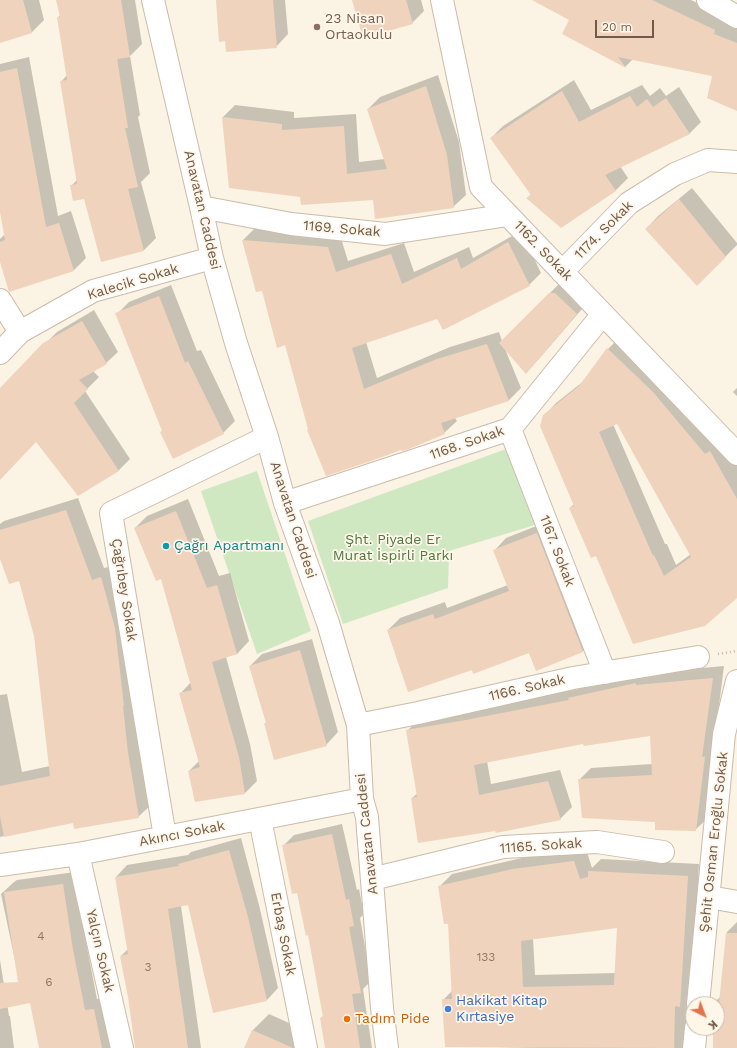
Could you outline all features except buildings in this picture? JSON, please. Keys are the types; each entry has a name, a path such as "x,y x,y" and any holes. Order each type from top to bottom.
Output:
{"street":[{"name":"Anavatan Caddesi","path":"153,0 212,258 236,343 266,437 284,503 328,623 358,725 362,799 367,817 382,1008 387,1048"},
{"name":"1162. Sokak","path":"442,0 481,187 737,454"},
{"path":"708,0 737,17"},
{"name":"1174. Sokak","path":"562,272 629,203 675,174 708,160 737,162"},
{"name":"1169. Sokak","path":"201,207 291,224 385,234 508,215"},
{"name":"Kalecik Sokak","path":"0,354 20,332 93,291 212,258"},
{"path":"0,300 20,332"},
{"name":"1168. Sokak","path":"284,503 510,429 603,314"},
{"name":"1167. Sokak","path":"510,429 605,673"},
{"name":"Çağrıbey Sokak","path":"165,837 111,513 266,437"},
{"name":"1166. Sokak","path":"358,725 573,678 698,657"},
{"name":"Şehit Osman Eroğlu Sokak","path":"699,996 724,734 737,681"},
{"name":"Akıncı Sokak","path":"0,865 78,854 362,799"},
{"name":"Erbaş Sokak","path":"260,819 306,1048"},
{"name":"11165. Sokak","path":"372,879 503,847 597,842 663,852"},
{"name":"Yalçın Sokak","path":"78,854 122,1048"},
{"path":"709,897 737,902"},
{"path":"694,1048 695,1036"}],"green space":[{"name":"Şht. Piyade Er Murat İspirli Parkı","path":"506,449 535,525 449,551 448,588 343,624 308,521"},
{"path":"257,471 311,631 257,654 201,491"}],"place":[{"name":"23 Nisan Ortaokulu","path":"317,27"},
{"name":"Çağrı Apartmanı","path":"166,546"},
{"name":"Hakikat Kitap Kırtasiye","path":"448,1009"},
{"name":"Tadım Pide","path":"347,1019"}]}
